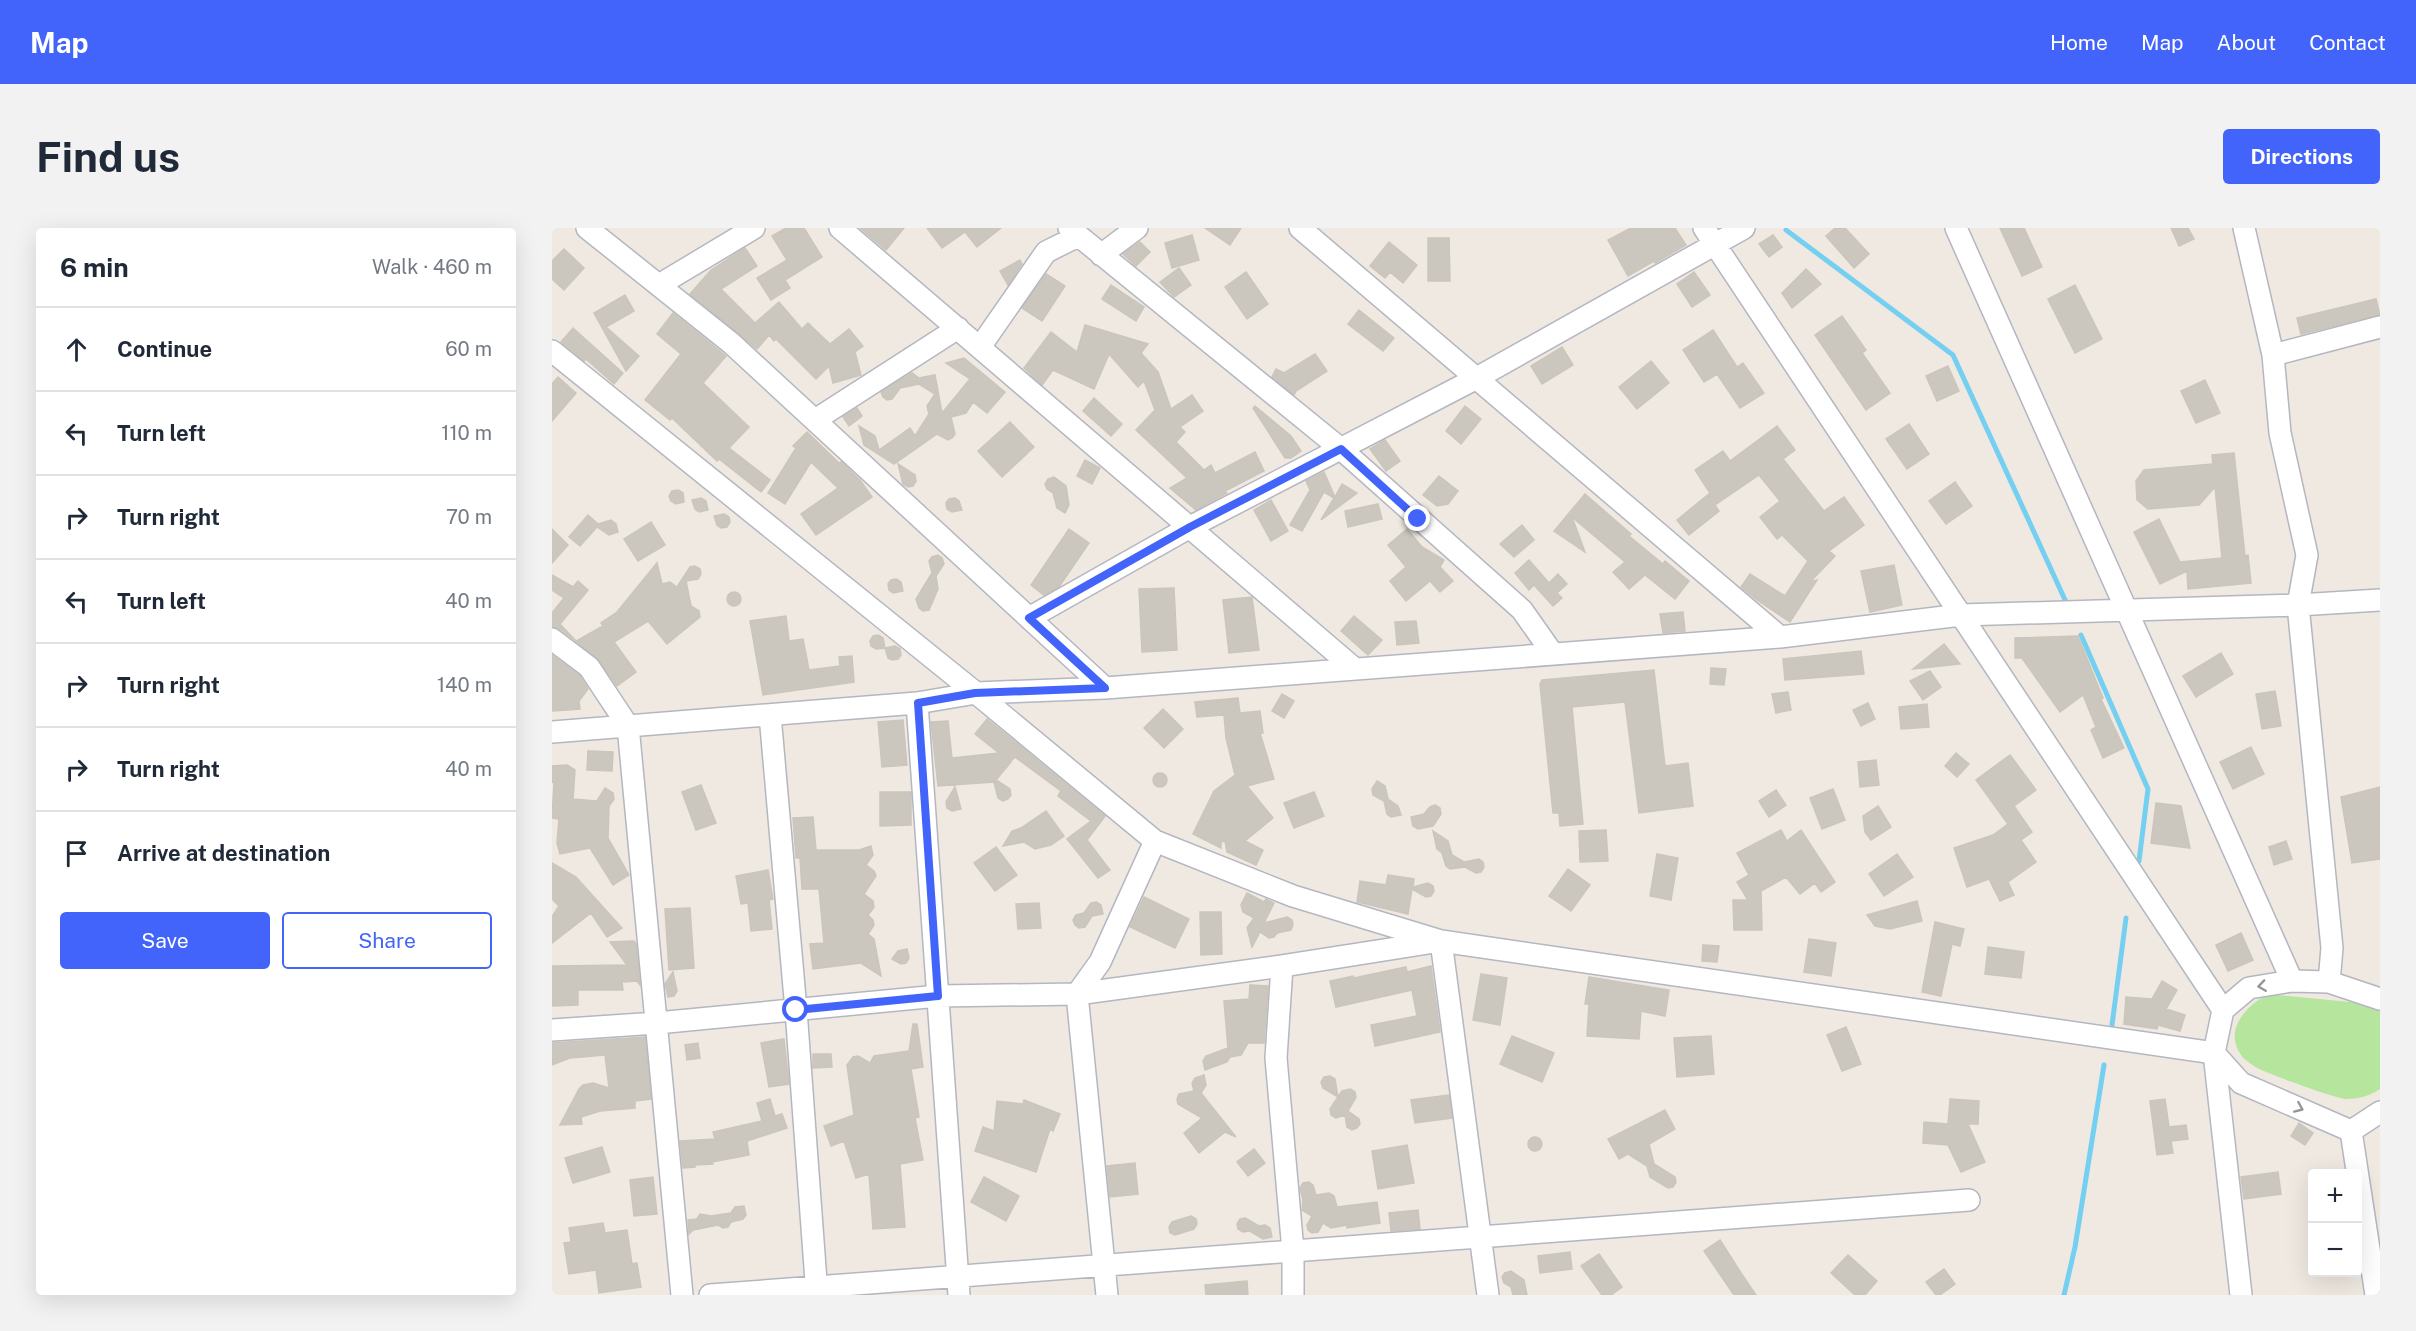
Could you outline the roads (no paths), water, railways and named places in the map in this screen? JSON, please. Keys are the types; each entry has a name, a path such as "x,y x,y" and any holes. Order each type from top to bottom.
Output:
{"street":[{"path":"587,228 731,343 1105,688"},
{"path":"659,285 754,228"},
{"path":"840,228 1355,669"},
{"path":"1101,255 1137,228"},
{"path":"1300,228 1780,637"},
{"path":"1029,618 1190,527 1475,379 1709,236 1744,228"},
{"path":"1956,228 2292,981"},
{"path":"2244,228 2273,355 2280,433 2307,555 2298,605 2332,948 2330,982"},
{"path":"980,347 1046,252 1074,232 1341,449 1522,610 1553,654"},
{"path":"1709,236 2223,1010"},
{"path":"2273,355 2380,327"},
{"path":"815,420 958,328"},
{"path":"552,351 1155,841 1293,896 1441,941 2214,1053 2241,1083 2369,1125 2376,1295"},
{"path":"552,732 918,703 975,693 1105,688 1780,637 1960,615 2298,605 2380,600"},
{"path":"552,639 590,667 628,726 682,1295"},
{"path":"918,703 958,1286"},
{"path":"770,714 796,1010 817,1291"},
{"path":"1107,1295 1077,994 1100,962 1155,841"},
{"path":"552,1029 657,1023 938,996 1077,994 1282,966 1441,941"},
{"path":"1441,941 1488,1295"},
{"path":"1282,966 1276,1058 1293,1251 1293,1295"},
{"path":"2241,1295 2214,1053 2223,1010 2249,987 2292,981 2330,982 2380,999"},
{"path":"710,1295 958,1286 1104,1265 1970,1200"}],"waterway":[{"path":"1786,230 1953,355 2066,602"},
{"path":"2081,635 2148,789 2139,861"},
{"path":"2112,1025 2126,918"},
{"path":"2064,1295 2075,1247 2104,1065"}]}
